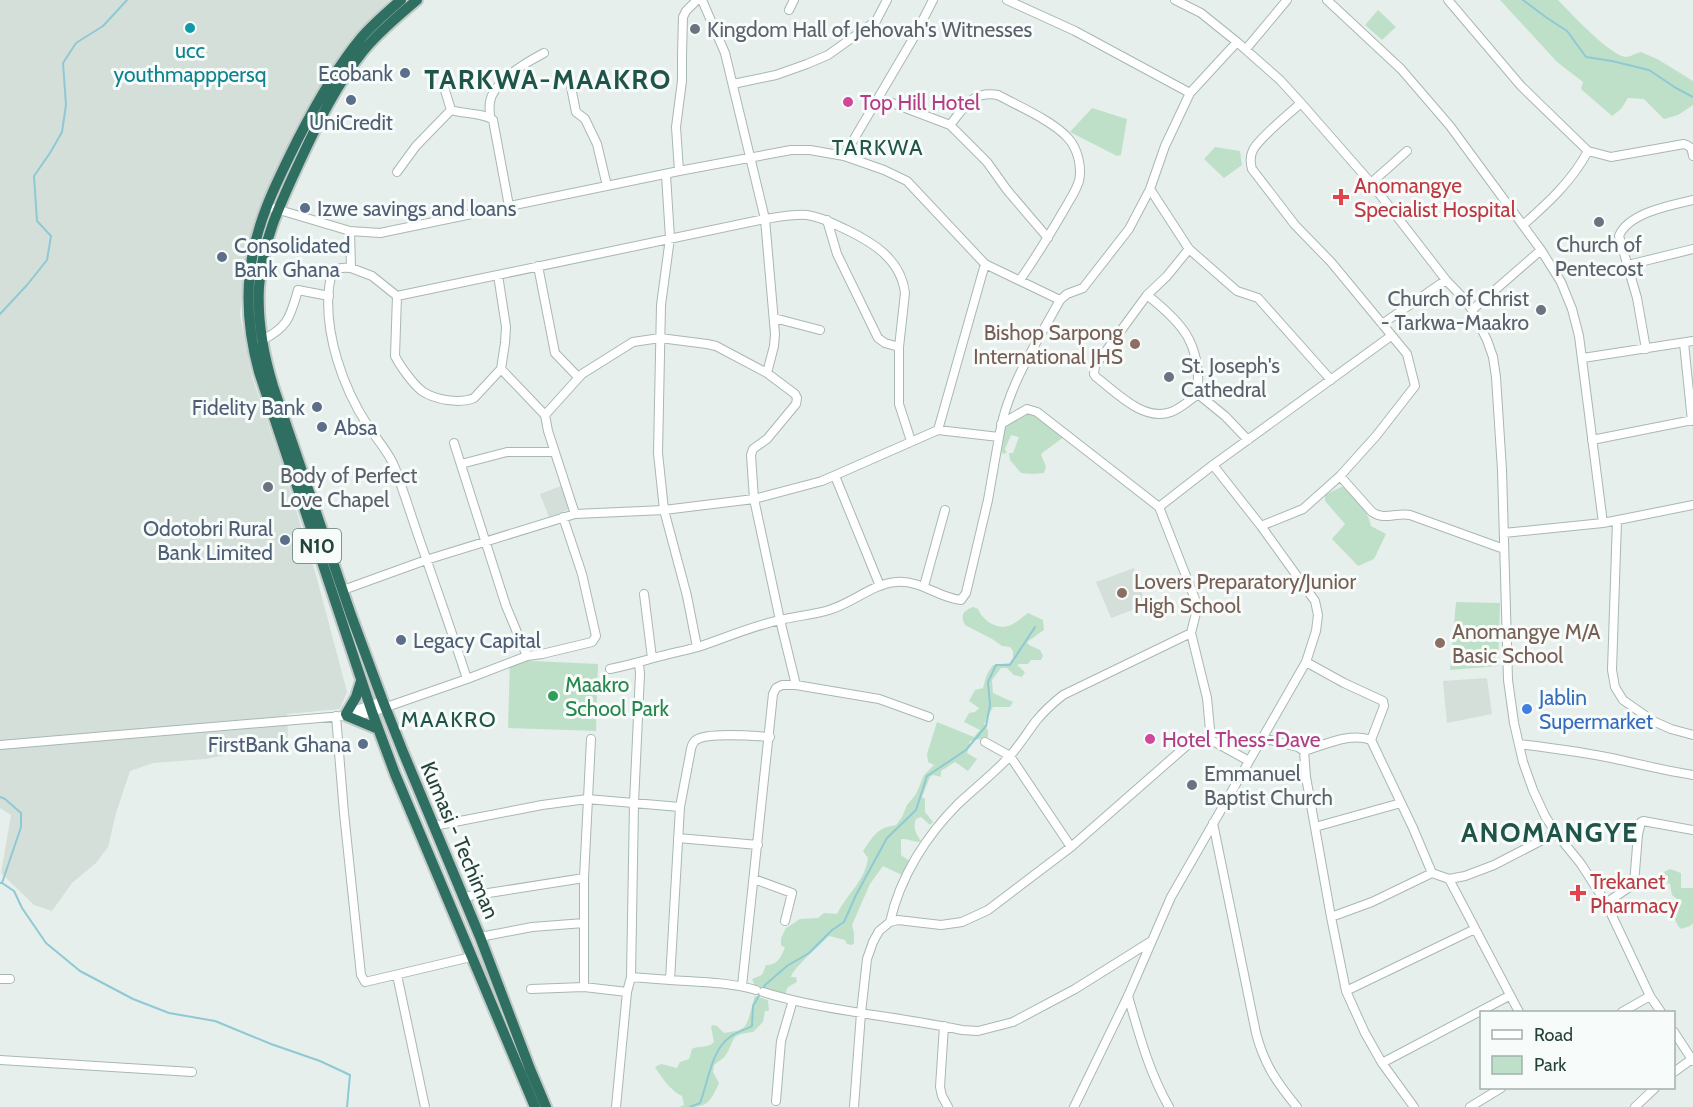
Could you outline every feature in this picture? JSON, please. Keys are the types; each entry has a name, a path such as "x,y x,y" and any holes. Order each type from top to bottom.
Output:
{"highway":[{"name":"N10","path":"401,0 360,40 323,92 289,157 272,208 259,228 250,271 249,322 252,347 370,709 535,1107"},
{"name":"Kumasi - Techiman","path":"417,0 364,50 331,99 272,208 259,286 261,341 273,386 384,704 546,1107"},
{"path":"361,681 356,697 343,715 378,729"}],"street":[{"path":"679,171 676,127 682,81 683,16 697,0"},
{"path":"702,0 725,53 765,219 775,340 767,373"},
{"path":"789,10 794,0"},
{"path":"733,84 776,75 828,55 876,21 887,0"},
{"path":"844,156 914,37 933,0"},
{"path":"1007,0 1075,31 1190,93"},
{"path":"1176,0 1201,13 1237,42 1280,80 1301,103 1371,183 1472,310 1488,343 1496,377 1502,470 1508,680 1523,762 1545,816 1581,864 1606,903 1650,996 1660,1011"},
{"path":"1246,50 1287,0"},
{"path":"1327,0 1401,69 1450,126 1541,250 1561,282 1572,309 1583,358 1603,523"},
{"path":"1448,0 1521,86 1588,151 1611,157 1684,144 1689,145 1693,156"},
{"path":"610,669 697,647 780,620 828,611 880,586 904,582 924,586 961,600 966,593 988,500 1001,424 1015,381 1060,300 1067,294 1083,288 1129,229 1150,189 1165,146 1190,93 1237,42"},
{"path":"509,206 493,120 490,117 490,101 494,91 519,66 544,52"},
{"path":"444,87 451,110"},
{"path":"572,87 576,112 585,119 597,144 607,186"},
{"path":"950,125 974,97 983,94 998,95 1039,117 1068,138 1078,159 1080,170 1078,182 1048,238 1020,280"},
{"path":"879,98 950,125 987,162 1007,190 1048,238"},
{"path":"1261,526 1303,509 1341,476 1415,386 1407,354 1330,262 1295,225 1252,169 1251,154 1257,144 1301,103"},
{"path":"451,110 490,117"},
{"path":"397,172 416,146 451,110"},
{"path":"272,208 350,231 380,233 679,171 799,150 844,156 884,170 908,182 985,264 1060,300"},
{"path":"1371,183 1407,151"},
{"path":"1523,225 1557,194 1579,168 1588,151"},
{"path":"666,175 670,238 663,288 660,338 658,453 664,510 687,596 697,647"},
{"path":"1150,189 1189,249 1237,291 1258,298 1331,380"},
{"path":"1646,349 1637,298 1619,236 1624,228 1638,217 1693,200"},
{"path":"397,296 765,219 806,215 827,220 877,246 904,284 898,405 911,441"},
{"path":"827,220 837,254 878,338 885,343 900,347"},
{"path":"350,231 351,268"},
{"path":"1189,249 1167,276 1147,295 1095,366 1094,374 1135,406 1154,414 1173,412 1198,394"},
{"path":"1628,265 1693,249"},
{"path":"1472,310 1541,250"},
{"path":"938,430 985,264"},
{"path":"538,266 555,353 578,377"},
{"path":"397,296 372,276 351,268 340,267 334,270 331,276 329,296 331,334 344,381 365,422 392,461 445,611 466,679"},
{"path":"397,296 395,356 424,392 452,401 469,400 474,398 501,369 506,343 506,327 498,275"},
{"path":"1382,324 1446,280"},
{"path":"261,341 277,333 288,320 298,290 329,296"},
{"path":"1147,295 1170,313 1191,341 1198,365 1198,394"},
{"path":"774,318 820,330"},
{"path":"1159,507 1391,336"},
{"path":"545,415 578,377 633,342 660,338 716,346 767,373 795,394 798,401 767,440 752,451 754,499 796,685"},
{"path":"1583,358 1693,342"},
{"path":"1592,440 1693,421 1684,343"},
{"path":"501,369 545,415 554,452 575,514"},
{"path":"1198,394 1225,416 1248,440"},
{"path":"1001,424 1027,410 1037,412 1159,507 1195,599 1196,614 1191,633 1207,698 1211,740"},
{"path":"343,590 426,560 575,514 664,510 754,499 835,476 938,430 999,437"},
{"path":"454,443 506,606 527,656"},
{"path":"461,464 507,452 554,452"},
{"path":"1074,1107 1128,996 1171,897 1306,662 1316,631 1318,615 1315,601 1213,465"},
{"path":"835,476 880,586"},
{"path":"1341,476 1377,516 1410,515 1504,549"},
{"path":"1503,533 1617,521 1693,505"},
{"path":"924,586 945,510"},
{"path":"0,745 343,715 370,709 466,679 527,656 592,642 596,636 582,574 563,517"},
{"path":"1617,521 1612,670 1616,687 1623,700 1653,721 1693,735"},
{"path":"644,594 652,658"},
{"path":"890,922 900,889 927,840 959,803 1010,756 1037,720 1063,695 1191,633"},
{"path":"1306,662 1383,701 1384,706 1371,740"},
{"path":"616,1107 627,992 631,977 639,663"},
{"path":"742,986 773,694 776,688 782,685 796,685 879,699 929,717"},
{"path":"343,715 344,813 362,975 365,982 471,957"},
{"path":"670,980 680,807 691,749 697,740 729,735 770,737"},
{"path":"1262,738 1298,747 1304,751 1350,738 1364,737 1371,740 1432,873"},
{"path":"854,1107 867,959 879,931 890,922 905,920 941,925 962,922 988,910 1071,847 1192,741 1202,738 1211,740 1249,761"},
{"path":"584,987 584,878 591,739"},
{"path":"985,742 1010,756 1071,847"},
{"path":"1519,744 1567,750 1693,776"},
{"path":"1304,751 1306,777 1346,991 1382,1063 1414,1107"},
{"path":"434,826 542,805 587,799 680,807"},
{"path":"1315,827 1401,803"},
{"path":"1606,903 1634,884 1641,822 1693,830"},
{"path":"1213,823 1261,1051 1278,1084 1297,1107"},
{"path":"1331,917 1372,902 1432,873 1449,879 1465,876 1494,865 1556,833"},
{"path":"678,838 758,845"},
{"path":"463,897 584,878"},
{"path":"754,879 792,893 785,921"},
{"path":"1449,879 1517,1011"},
{"path":"480,938 532,927 584,923"},
{"path":"1346,991 1475,929"},
{"path":"631,977 742,986 793,1000 861,1013 978,1031 1013,1022 1075,989 1152,941"},
{"path":"397,975 425,1107"},
{"path":"0,979 10,979"},
{"path":"531,989 584,987 627,992"},
{"path":"1128,996 1145,1054 1160,1092 1169,1107"},
{"path":"1481,1011 1509,996"},
{"path":"1624,1011 1650,996"},
{"path":"776,1101 781,1041 793,1000"},
{"path":"1382,1063 1480,1011"},
{"path":"944,1026 940,1087 948,1107"},
{"path":"1675,1034 1692,1060 1675,1071"},
{"path":"0,1060 192,1072"},
{"path":"1470,1107 1499,1089"},
{"path":"1639,1105 1654,1089"}],"shaded area":[{"path":"0,0 389,0 343,50 293,133 255,220 244,268 240,315 252,377 316,575 347,692 340,709 287,714 288,737 255,749 206,759 153,763 130,771 108,847 96,863 72,883 52,911 34,905 1,873 11,815 0,808"},
{"path":"561,486 570,509 549,517 540,494"},
{"name":"Lovers Preparatory/Junior High School","path":"1134,568 1146,605 1111,618 1096,582"},
{"path":"1487,678 1492,714 1447,723 1443,681"}],"green space":[{"path":"1500,0 1558,0 1611,50 1627,57 1641,52 1693,81 1693,105 1678,115 1664,119 1644,99 1628,98 1621,109 1612,116 1581,89 1583,82 1557,62"},
{"path":"1378,10 1396,27 1382,40 1365,25"},
{"path":"1092,108 1127,119 1121,155 1117,156 1070,132"},
{"path":"1215,147 1240,151 1242,165 1224,178 1204,159"},
{"path":"1027,412 1044,418 1065,436 1041,454 1046,467 1044,473 1021,473 1010,460 1009,453 1013,453 1019,437 1011,435 1005,449 1007,453 1003,454 1000,450 1004,430"},
{"path":"1341,487 1347,487 1359,500 1368,515 1371,526 1386,534 1374,559 1358,566 1332,539 1345,524 1325,501 1325,495"},
{"path":"1456,602 1500,603 1498,666 1450,670"},
{"path":"973,607 978,609 987,621 1001,627 1011,625 1028,613 1043,620 1044,630 1027,642 1040,650 1043,656 1041,660 1031,660 1028,664 1017,665 1025,672 1022,677 1014,675 1007,668 1001,668 992,680 993,693 1013,702 1010,707 993,707 984,724 988,737 970,741 967,753 977,759 968,771 955,762 941,771 941,777 933,775 930,777 922,797 925,799 925,812 933,822 930,825 921,817 916,819 915,830 921,841 901,839 901,855 911,862 904,876 883,866 870,884 852,925 854,943 847,944 845,940 829,936 807,956 793,973 791,977 796,977 797,982 788,987 784,996 755,986 752,979 762,975 766,965 776,962 782,955 785,948 781,945 781,938 786,928 800,919 818,918 824,913 837,914 860,881 868,858 863,851 879,831 896,825 916,794 924,775 934,765 928,762 927,754 937,722 974,737 980,730 964,722 969,713 979,708 969,701 975,690 983,688 987,674 993,665 1009,663 1013,658 1013,651 1010,647 1002,646 965,625 963,614"},
{"name":"Maakro School Park","path":"510,660 598,664 596,731 508,728"},
{"path":"1670,869 1681,873 1681,888 1693,888 1693,923 1681,929 1671,911 1677,899 1672,895 1670,884 1663,881 1660,874"},
{"path":"755,996 768,1000 769,1011 765,1011 763,1022 753,1032 736,1036 725,1056 714,1065 713,1072 719,1083 712,1097 701,1106 679,1107 684,1105 682,1096 670,1087 655,1067 661,1064 677,1068 680,1062 689,1059 692,1049 714,1042 711,1027 713,1025 724,1033 743,1028 749,1018"}],"waterway":[{"path":"0,314 47,260 51,236 37,221 34,176 62,132 66,105 63,63 76,43 103,26 127,0"},
{"path":"1523,0 1567,31 1586,57 1649,70 1693,97"},
{"path":"690,1107 700,1103 718,1050 732,1035 752,1026 753,1006 765,985 787,966 809,953 832,930 844,922 887,838 916,810 927,776 966,750 986,726 990,705 988,682 996,665 1010,665 1035,627"},
{"path":"0,797 21,813 21,827 2,883"},
{"path":"0,883 14,891 22,908 46,943 80,971 133,999 169,1013 215,1021 320,1061 350,1075 347,1107"}],"place":[{"name":"ucc youthmapppersq","path":"190,28"},
{"name":"Kingdom Hall of Jehovah's Witnesses","path":"695,29"},
{"name":"Ecobank","path":"405,73"},
{"name":"UniCredit","path":"351,100"},
{"name":"Top Hill Hotel","path":"848,102"},
{"name":"Anomangye Specialist Hospital","path":"1341,197"},
{"name":"Izwe savings and loans","path":"305,208"},
{"name":"Church of Pentecost","path":"1599,222"},
{"name":"Consolidated Bank Ghana","path":"222,257"},
{"name":"Church of Christ - Tarkwa-Maakro","path":"1541,310"},
{"name":"Bishop Sarpong International JHS","path":"1135,344"},
{"name":"St. Joseph's Cathedral","path":"1169,377"},
{"name":"Fidelity Bank","path":"317,407"},
{"name":"Absa","path":"322,427"},
{"name":"Body of Perfect Love Chapel","path":"268,487"},
{"name":"Odotobri Rural Bank Limited","path":"285,540"},
{"name":"Lovers Preparatory/Junior High School","path":"1122,593"},
{"name":"Legacy Capital","path":"401,640"},
{"name":"Anomangye M/A Basic School","path":"1440,643"},
{"name":"Maakro School Park","path":"553,696"},
{"name":"Jablin Supermarket","path":"1527,709"},
{"name":"Hotel Thess-Dave","path":"1150,739"},
{"name":"FirstBank Ghana","path":"363,744"},
{"name":"Emmanuel Baptist Church","path":"1192,785"},
{"name":"Trekanet Pharmacy","path":"1578,893"}],"district":[{"name":"TARKWA-MAAKRO","path":"548,79"},
{"name":"TARKWA","path":"878,147"},
{"name":"MAAKRO","path":"449,719"},
{"name":"ANOMANGYE","path":"1550,832"}]}
